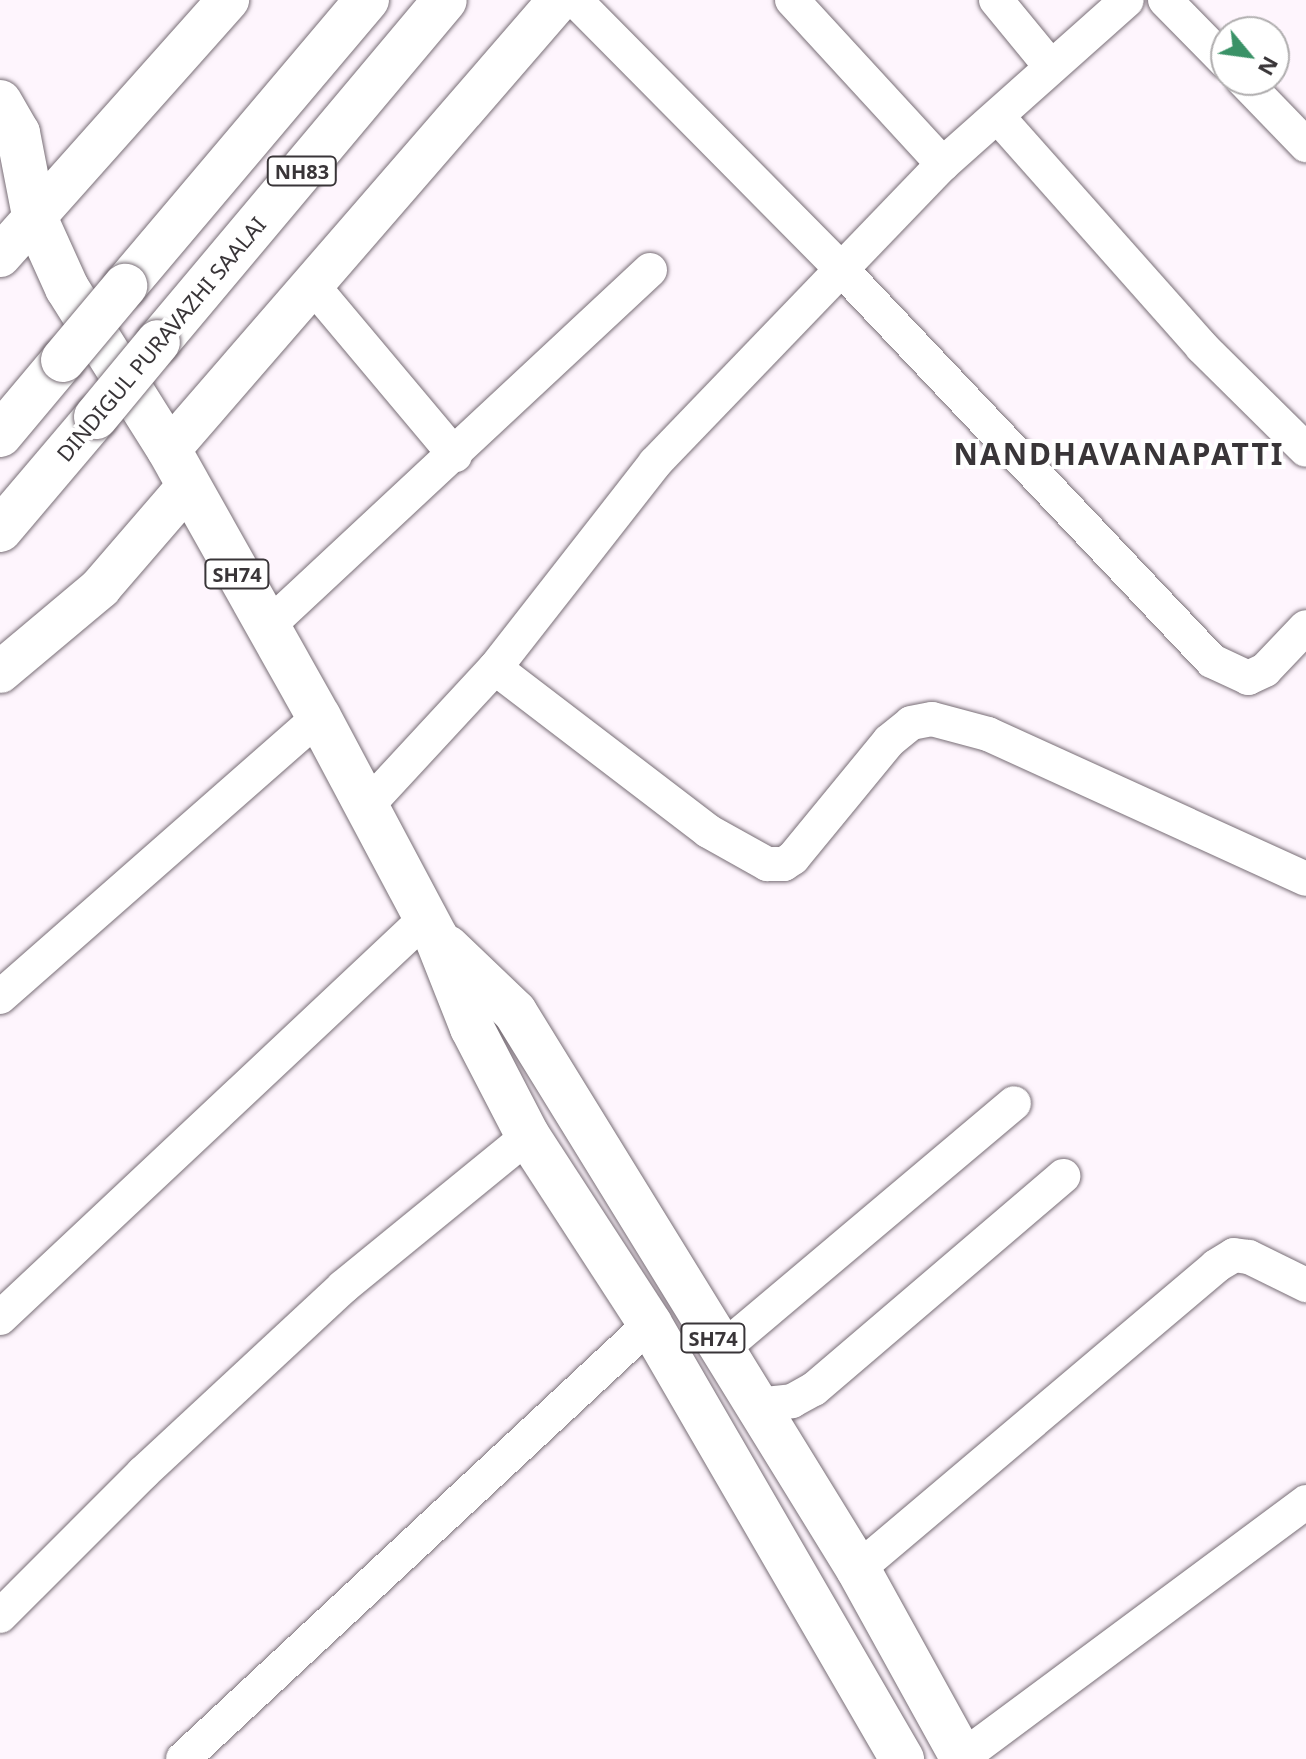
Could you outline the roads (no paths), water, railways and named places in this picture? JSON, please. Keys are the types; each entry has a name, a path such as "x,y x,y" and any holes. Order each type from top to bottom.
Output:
{"main road":[{"name":"NH83","path":"0,435 367,0"},
{"name":"DINDIGUL PURAVAZHI SAALAI","path":"0,530 445,0"},
{"name":"SH74","path":"0,102 18,133 34,215 67,288 179,468 266,628 319,717 431,927 472,1028 528,1136 650,1324 902,1759"},
{"name":"SH74","path":"0,180 34,215"},
{"name":"SH74","path":"431,927 515,1012 858,1569 962,1758"}],"street":[{"path":"0,256 228,0"},
{"path":"0,672 100,588 179,468 313,286 559,0"},
{"path":"575,0 842,270 1212,661 1248,678 1265,670 1306,627"},
{"path":"792,0 943,164"},
{"path":"996,0 1051,67"},
{"path":"367,806 495,668 655,463 943,164 1127,0"},
{"path":"1165,0 1210,46"},
{"path":"1259,96 1306,145"},
{"path":"998,117 1202,347 1306,450"},
{"path":"266,628 650,270"},
{"path":"313,286 455,455"},
{"path":"495,668 708,831 767,864 784,864 793,858 889,741 911,723 932,719 988,734 1306,879"},
{"path":"0,997 319,717"},
{"path":"0,1318 431,927"},
{"path":"721,1350 1014,1103"},
{"path":"0,1616 143,1473 343,1287 528,1136"},
{"path":"756,1405 792,1401 814,1389 1063,1176"},
{"path":"858,1569 1216,1266 1234,1255 1249,1257 1306,1285"},
{"path":"183,1759 650,1324"},
{"path":"962,1758 1306,1502"}],"district":[{"name":"NANDHAVANAPATTI","path":"1119,454"}]}
